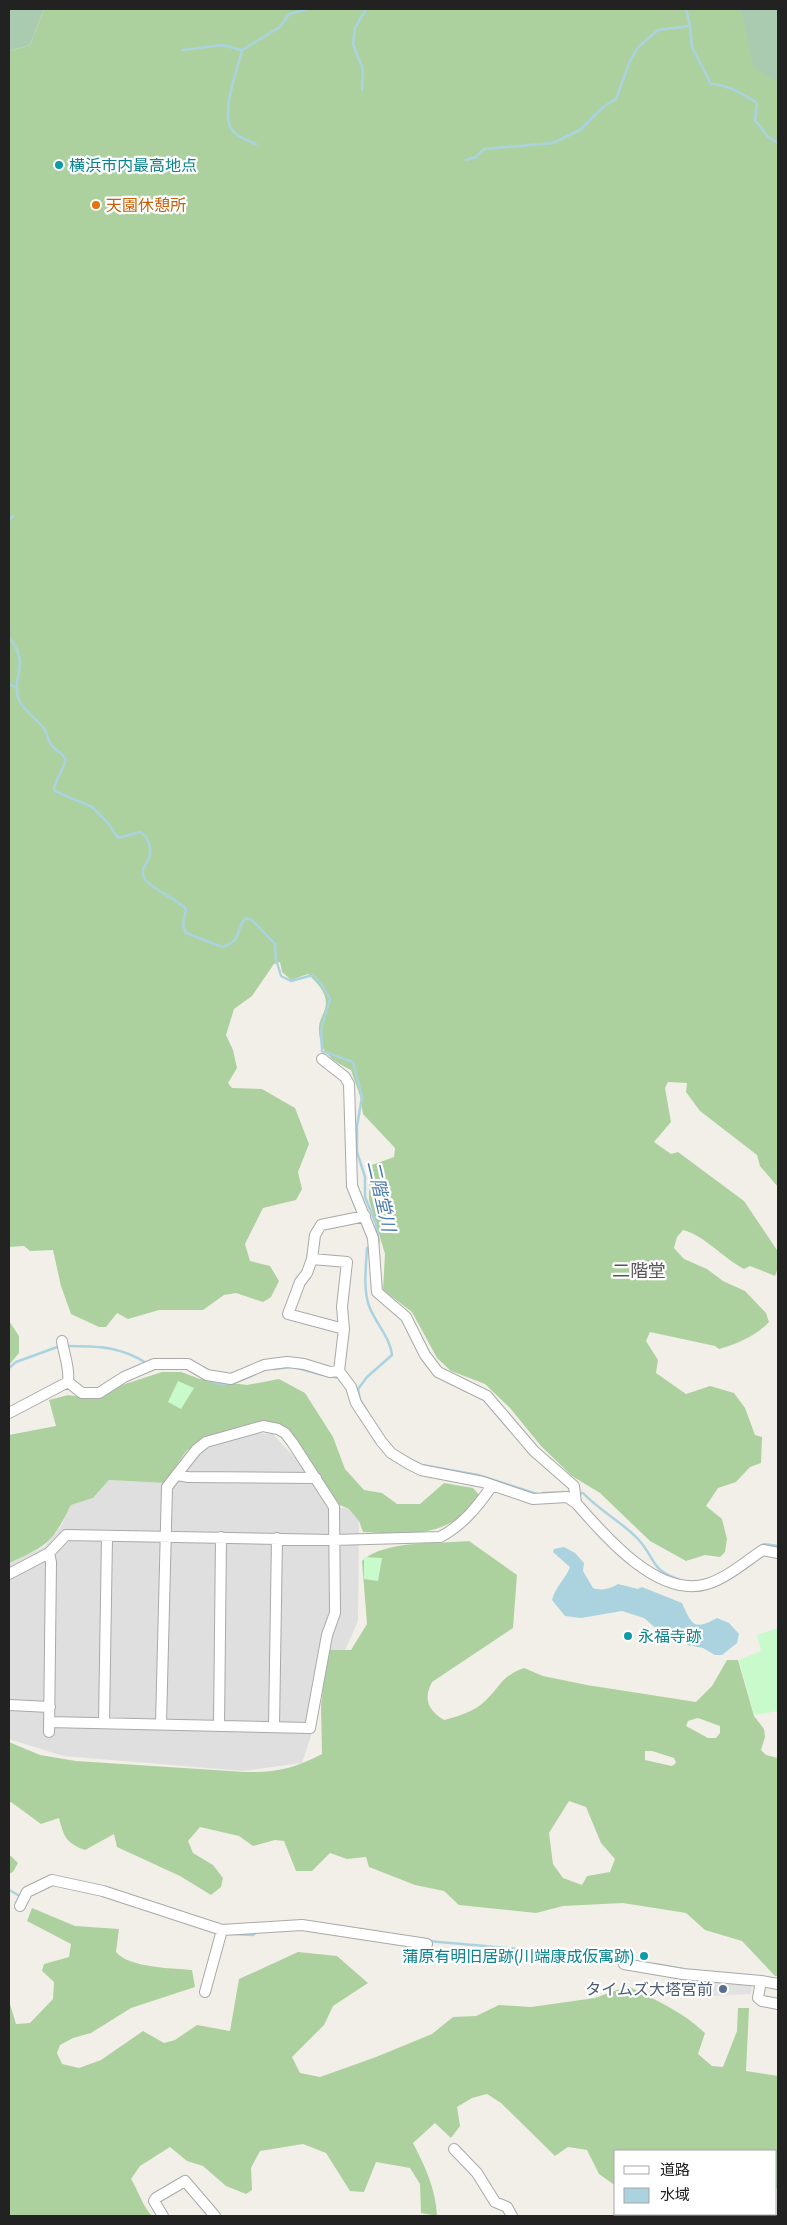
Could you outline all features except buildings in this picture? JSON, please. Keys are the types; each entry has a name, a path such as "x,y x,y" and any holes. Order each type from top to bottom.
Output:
{"street":[{"path":"322,1060 345,1077 349,1084 351,1099 349,1136 352,1186 373,1238 377,1292 406,1317 425,1355 438,1372 487,1396 534,1451 574,1486 576,1503"},
{"path":"344,1330 288,1314 312,1258 315,1235 321,1225 365,1216"},
{"path":"312,1258 347,1262 342,1307 344,1330 342,1376"},
{"path":"62,1341 65,1360 70,1372 68,1382"},
{"path":"68,1382 82,1392 99,1393 124,1377 154,1364 188,1364 207,1375 231,1379 264,1365 287,1362 304,1364 342,1376 354,1393 356,1403 362,1413 391,1453 421,1470 473,1479 533,1499 567,1497 576,1503 627,1557 667,1581 692,1587 706,1585 718,1580 763,1550 778,1552"},
{"path":"9,1413 68,1382"},
{"path":"49,1553 51,1562 49,1727 104,1723 310,1728 327,1635 335,1613 334,1507 316,1478 285,1433 271,1427 247,1429 206,1442 196,1450 167,1487 165,1494 161,1724"},
{"path":"178,1475 188,1477 316,1478"},
{"path":"9,1574 49,1553 66,1535 333,1540 440,1537 454,1530 474,1511 492,1486"},
{"path":"104,1723 107,1536"},
{"path":"219,1726 221,1537"},
{"path":"274,1727 277,1538"},
{"path":"9,1705 50,1707"},
{"path":"20,1906 26,1892 52,1880 103,1891 222,1930 302,1926 427,1944"},
{"path":"205,1992 222,1930"},
{"path":"624,1964 683,1974 778,1984"},
{"path":"761,1981 758,1998 762,2001 778,2004"},
{"path":"454,2149 477,2173 494,2202 507,2207 512,2216"},
{"path":"163,2216 154,2202 156,2198 185,2181 215,2216"}],"shaded area":[{"path":"252,1433 273,1434 306,1470 329,1506 350,1509 359,1521 358,1621 343,1655 329,1652 314,1727 302,1763 244,1771 63,1756 9,1739 9,1563 44,1547 61,1526 71,1505 93,1498 109,1480 165,1483 186,1451"},
{"name":"タイムズ大塔宮前","path":"688,1979 752,1983 751,1994 700,1997"},
{"path":"696,2215 764,2215 763,2216"}],"green space":[{"path":"9,9 44,9 30,45 9,51"},
{"path":"44,9 750,9 778,75 778,1187 760,1166 757,1155 700,1111 686,1092 687,1083 668,1082 665,1088 671,1122 654,1142 671,1154 678,1152 744,1201 777,1250 778,1268 775,1276 750,1266 744,1269 706,1242 683,1230 677,1237 674,1248 684,1259 707,1269 723,1281 745,1291 766,1313 769,1322 746,1339 719,1349 715,1346 650,1332 646,1341 658,1360 656,1373 686,1394 710,1386 734,1393 745,1408 755,1435 762,1437 761,1463 750,1467 736,1482 718,1488 706,1506 722,1519 727,1539 725,1552 720,1557 705,1555 686,1561 650,1541 600,1493 572,1476 541,1446 510,1408 485,1384 451,1371 437,1358 412,1312 383,1290 385,1254 369,1200 369,1166 394,1157 395,1148 363,1114 360,1096 351,1070 331,1058 323,1048 319,1035 319,1026 326,1006 326,999 320,987 308,974 291,980 282,972 280,962 274,964 252,996 234,1009 226,1035 233,1050 237,1068 228,1083 232,1088 262,1089 295,1108 309,1144 298,1172 302,1189 296,1200 263,1208 245,1244 250,1261 270,1266 279,1281 271,1297 263,1302 236,1293 224,1295 203,1310 159,1310 128,1319 117,1313 106,1327 99,1327 71,1314 61,1286 53,1250 30,1251 24,1246 9,1247 9,51 30,45"},
{"path":"741,9 778,9 778,82 753,67"},
{"path":"9,1321 19,1336 19,1353 9,1365"},
{"path":"162,1372 181,1372 200,1379 247,1385 279,1379 305,1393 333,1437 345,1469 364,1490 382,1493 397,1504 420,1504 444,1483 473,1488 481,1497 455,1520 442,1527 413,1533 363,1532 359,1521 349,1509 335,1503 287,1434 247,1427 214,1434 186,1451 165,1483 109,1480 93,1498 71,1505 59,1528 47,1542 9,1563 9,1435 56,1426 49,1400 68,1395 94,1399 122,1385"},
{"path":"178,1381 194,1388 181,1409 168,1402"},
{"path":"469,1541 517,1575 513,1628 432,1682 428,1694 429,1704 434,1712 444,1720 476,1708 506,1678 524,1668 543,1676 587,1685 696,1702 712,1686 727,1660 738,1660 754,1716 764,1729 765,1737 761,1750 766,1755 778,1758 778,1976 775,1976 742,1941 705,1930 686,1913 623,1903 563,1906 536,1913 459,1905 444,1891 415,1885 369,1867 366,1857 347,1859 330,1853 312,1871 296,1871 284,1841 275,1840 253,1846 239,1836 200,1827 188,1841 193,1853 213,1865 223,1878 221,1887 211,1895 180,1876 117,1847 114,1834 85,1850 70,1842 62,1830 59,1818 41,1824 11,1802 9,1803 9,1742 40,1755 76,1761 245,1772 266,1772 285,1769 322,1754 321,1705 328,1650 351,1650 367,1624 362,1561 372,1554 397,1546","holes":["698,1718 720,1726 720,1733 716,1738 708,1738 686,1726 688,1721","645,1751 652,1751 674,1758 676,1763 672,1766 645,1760","569,1801 586,1807 601,1843 615,1859 610,1872 587,1876 582,1885 563,1878 553,1864 549,1833"]},
{"path":"364,1557 382,1558 378,1581 364,1579"},
{"path":"778,1628 778,1711 754,1715 739,1660 761,1651 757,1635"},
{"path":"11,1856 18,1863 13,1872 9,1874 9,1857"},
{"path":"32,1908 75,1926 119,1929 116,1952 122,1957 140,1964 192,1970 195,1987 131,2008 91,2033 73,2038 60,2045 57,2053 62,2064 79,2068 101,2060 143,2031 164,2043 175,2040 197,2025 230,2031 239,1979 298,1952 337,1956 368,1983 333,2006 324,2025 292,2057 300,2073 320,2077 432,2034 453,2017 476,2016 499,2005 531,2007 595,1998 628,1986 668,2006 696,2025 705,2033 698,2054 712,2066 723,2067 737,2031 738,2008 749,2008 746,2071 778,2076 778,2187 777,2150 614,2150 614,2185 599,2174 587,2150 568,2147 555,2156 501,2103 487,2094 472,2098 457,2107 460,2126 451,2138 435,2123 413,2143 429,2178 435,2197 437,2216 421,2213 420,2184 410,2168 376,2162 364,2192 350,2191 326,2153 303,2144 260,2151 251,2168 252,2190 246,2194 226,2186 203,2166 187,2161 170,2147 140,2166 131,2179 152,2216 9,2216 9,2001 16,2024 30,2023 53,1999 54,1982 42,1971 44,1964 69,1957 71,1944 27,1921"}],"water":[{"path":"564,1547 575,1553 584,1563 583,1571 593,1588 606,1589 618,1584 638,1589 642,1587 682,1603 691,1621 695,1624 703,1624 717,1618 729,1623 739,1634 737,1643 722,1655 715,1655 703,1648 688,1645 679,1638 665,1636 644,1618 622,1611 581,1618 565,1616 552,1600 570,1567 553,1552 554,1549"}],"waterway":[{"path":"183,50 222,45 242,50 280,27 289,14 307,9"},
{"path":"362,90 363,70 353,44 355,28 366,9"},
{"path":"686,9 692,47 711,84 729,88 757,103 755,120 768,137 778,143"},
{"path":"466,160 476,157 484,149 553,143 580,130 603,107 616,99 630,61 638,47 658,30 690,26"},
{"path":"242,50 231,90 228,113 229,122 232,130 237,135 256,144"},
{"path":"9,520 13,516"},
{"name":"二階堂川","path":"9,638 16,647 19,656 17,685 19,700 45,730 51,745 66,760 54,787 55,791 92,807 108,823 118,838 140,832 146,837 150,853 143,868 143,875 155,888 186,909 183,926 186,933 222,947 236,938 242,922 246,918 252,920 275,944 276,959 281,976 291,981 313,975 322,985 330,999 321,1030 322,1051 353,1062 362,1097 357,1126 357,1152 365,1177 365,1197 376,1224 379,1242 376,1244"},
{"path":"9,684 17,688"},
{"name":"二階堂川","path":"358,1389 367,1377 392,1355 389,1342 372,1313 367,1299 365,1277 367,1248 371,1246"},
{"path":"9,1368 16,1362 60,1346"},
{"path":"65,1346 88,1346 118,1350 148,1364"},
{"path":"274,1369 291,1367"},
{"path":"297,1368 323,1375"},
{"path":"191,1371 209,1381 223,1384 237,1382 255,1374"},
{"path":"328,1376 340,1378"},
{"name":"二階堂川","path":"358,1389 360,1400 367,1411"},
{"name":"二階堂川","path":"410,1459 422,1465 478,1475 537,1494"},
{"name":"二階堂川","path":"543,1493 572,1492"},
{"name":"二階堂川","path":"577,1493 583,1493 625,1527 638,1539 662,1571 678,1579"},
{"name":"二階堂川","path":"759,1547 764,1544 778,1546"},
{"path":"9,1890 20,1896"},
{"path":"231,1934 253,1935 257,1932"},
{"path":"428,1941 624,1960"},
{"path":"655,1964 683,1969"}],"place":[{"name":"横浜市内最高地点","path":"59,165"},
{"name":"天園休憩所","path":"96,205"},
{"name":"永福寺跡","path":"628,1636"},
{"name":"蒲原有明旧居跡(川端康成仮寓跡)","path":"644,1956"},
{"name":"タイムズ大塔宮前","path":"723,1989"}],"district":[{"name":"二階堂","path":"639,1271"}]}
